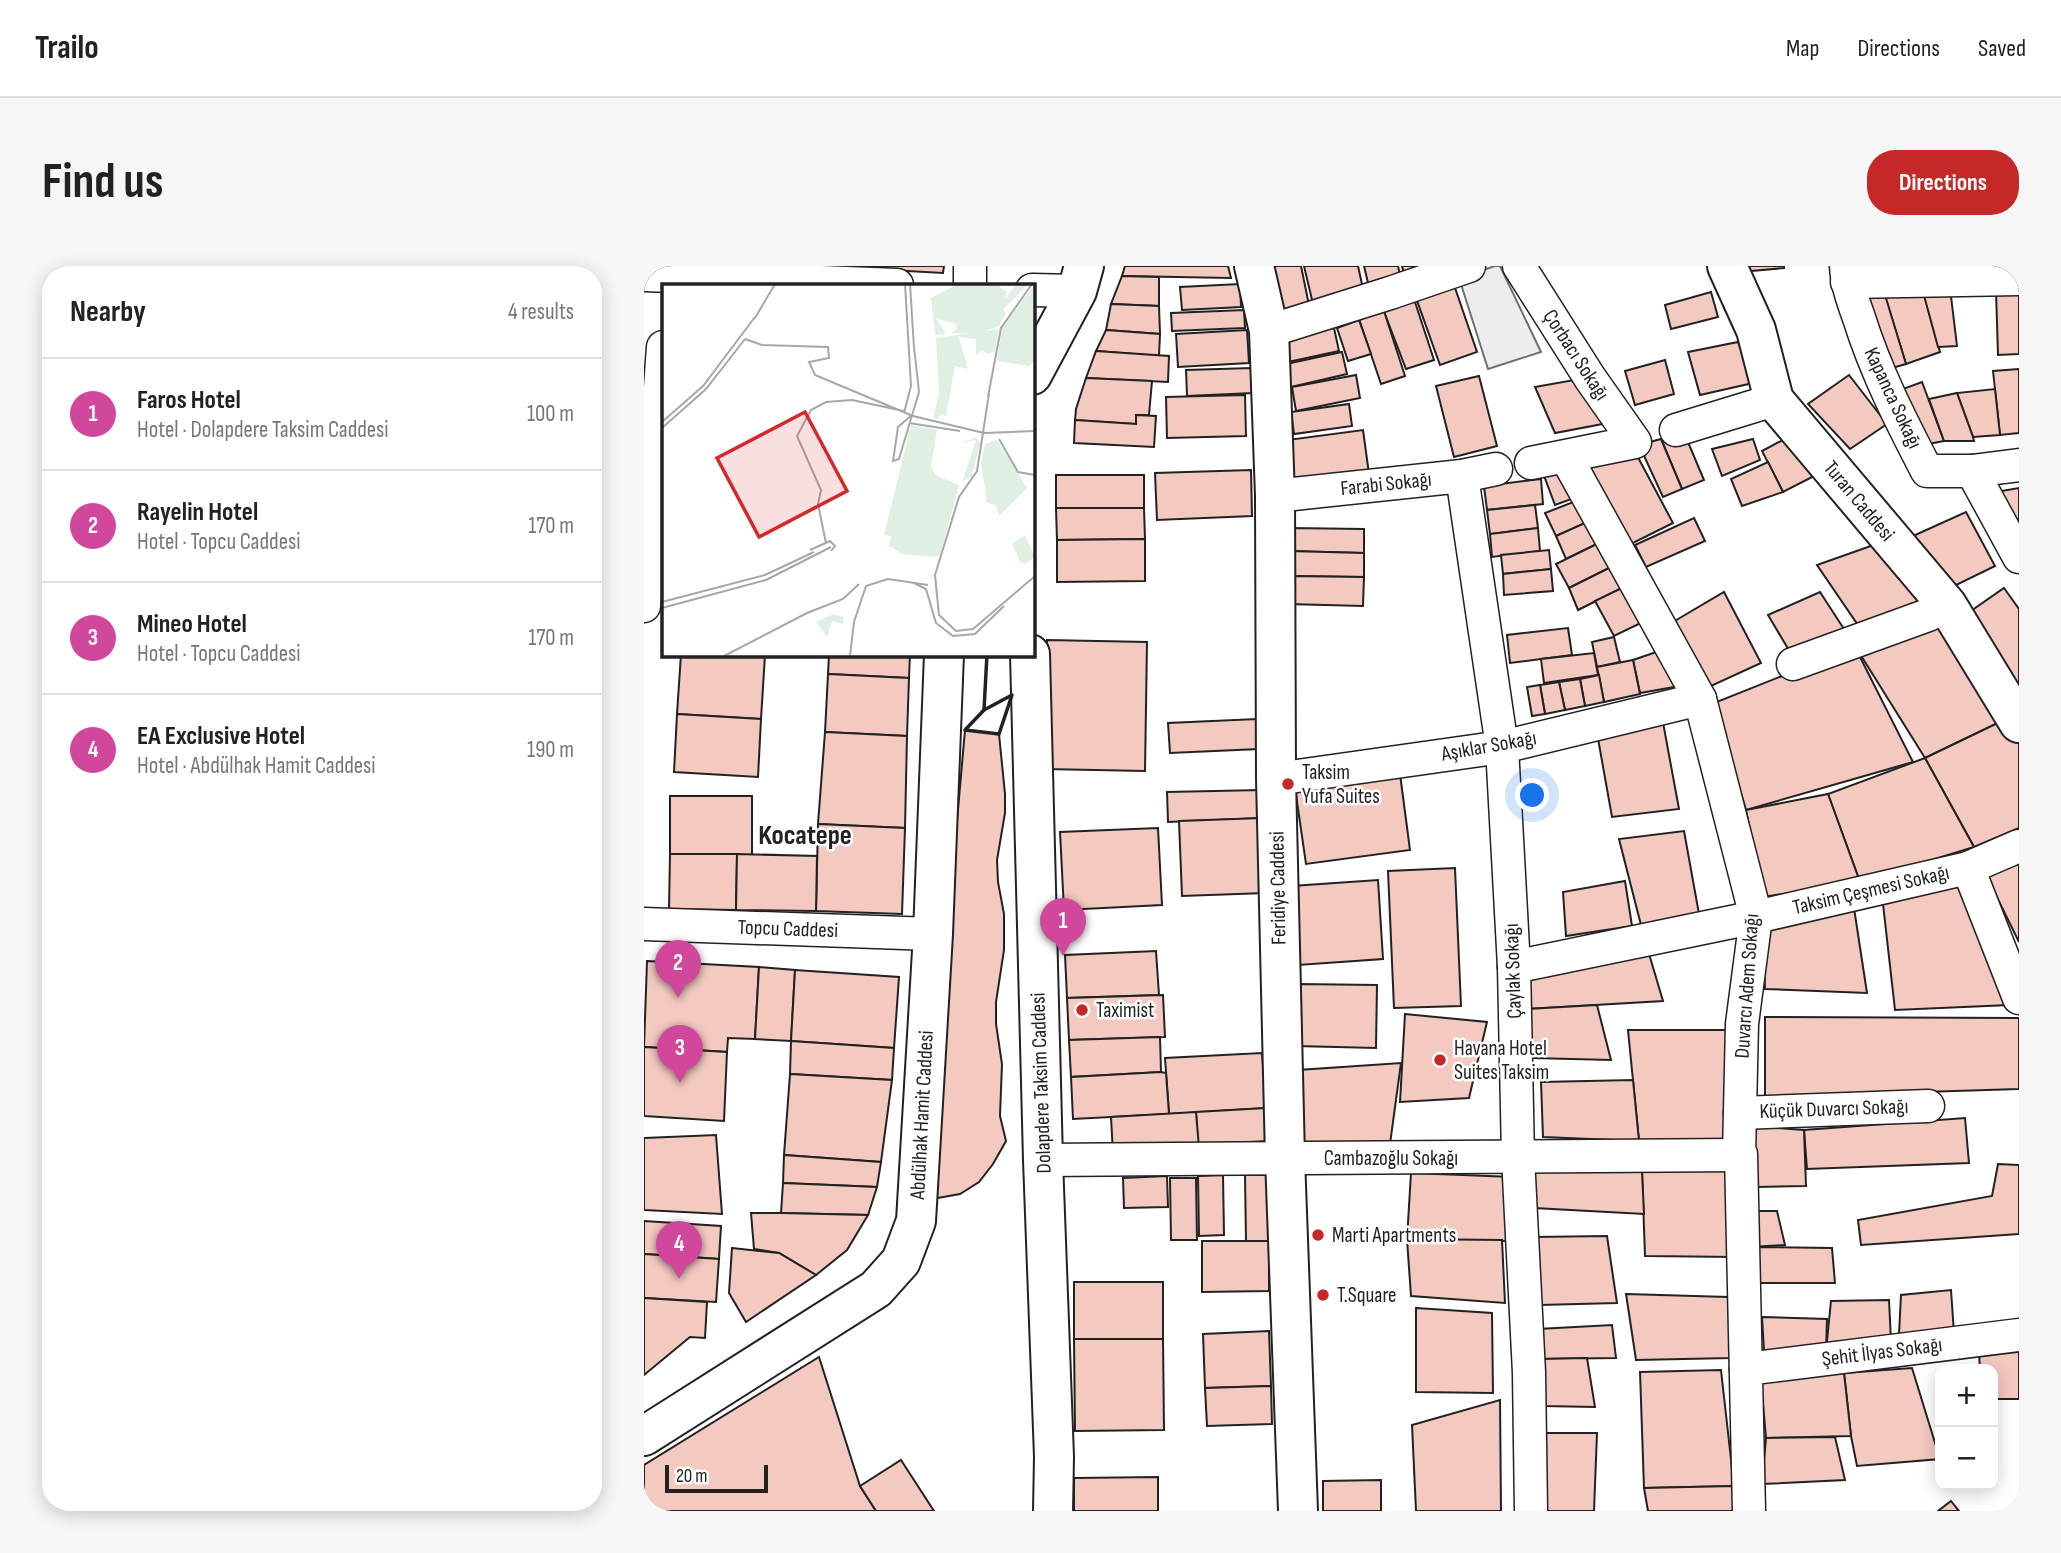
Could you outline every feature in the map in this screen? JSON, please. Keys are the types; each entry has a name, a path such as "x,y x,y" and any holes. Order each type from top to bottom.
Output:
{"street":[{"path":"970,266 970,284"},
{"name":"Feridiye Caddesi","path":"1254,266 1269,331 1275,496 1276,779 1284,1158 1298,1511"},
{"path":"1269,331 1469,266"},
{"name":"Çorbacı Sokağı","path":"1519,266 1590,378 1635,442 1566,457"},
{"name":"Turan Caddesi","path":"1727,266 1756,330 1774,400 1947,605 2019,723"},
{"path":"1847,274 2019,279"},
{"name":"Kapanca Sokağı","path":"1847,274 1870,351 1898,416 1927,471 1972,471"},
{"path":"662,275 874,284"},
{"path":"1034,290 1080,278"},
{"path":"1034,371 1080,278"},
{"path":"644,606 662,361"},
{"path":"1676,430 1774,400"},
{"path":"1531,463 1566,457"},
{"name":"Duvarcı Adem Sokağı","path":"1566,457 1700,699 1756,917 1742,1024 1739,1155 1741,1154 1749,1511"},
{"path":"2019,465 1972,471 2019,557"},
{"name":"Farabi Sokağı","path":"1275,496 1496,470"},
{"name":"Çaylak Sokağı","path":"1462,476 1502,747 1514,967 1518,1157 1529,1373 1531,1511"},
{"path":"1793,664 1947,605"},
{"name":"Abdülhak Hamit Caddesi","path":"644,1436 876,1289 901,1261 916,1221 933,933 944,656"},
{"name":"Dolapdere Taksim Caddesi","path":"1030,656 1043,1160 1054,1457 1053,1511"},
{"name":"Aşıklar Sokağı","path":"1276,779 1502,747 1700,699"},
{"name":"Taksim Çeşmesi Sokağı","path":"1514,967 1756,917 1968,868 2019,846"},
{"path":"1968,868 2019,998"},
{"name":"Topcu Caddesi","path":"644,924 933,933"},
{"name":"Küçük Duvarcı Sokağı","path":"1740,1113 1928,1106"},
{"name":"Cambazoğlu Sokağı","path":"1043,1160 1739,1155"},
{"name":"Şehit İlyas Sokağı","path":"1746,1369 2019,1335"}],"shaded area":[{"path":"1500,266 1541,352 1488,369 1459,278"}],"building":[{"path":"815,266 944,266 943,273"},
{"path":"1125,266 1228,266 1231,278 1122,276"},
{"path":"1272,266 1301,266 1310,310 1283,316"},
{"path":"1304,266 1358,266 1365,298 1313,304"},
{"path":"1364,266 1398,266 1401,280 1369,287"},
{"path":"1402,266 1437,266 1404,274"},
{"path":"1740,266 1784,266 1784,268 1741,272"},
{"path":"1122,276 1159,277 1159,306 1111,304"},
{"path":"1453,282 1477,352 1440,365 1415,295"},
{"path":"1921,283 1940,352 1906,364 1884,293"},
{"path":"1240,284 1241,307 1182,310 1180,287"},
{"path":"1882,285 1906,364 1885,370 1860,291"},
{"path":"1922,288 1950,288 1957,346 1938,347"},
{"path":"2019,290 2019,354 1998,355 1996,291"},
{"path":"1711,292 1718,317 1671,329 1665,305"},
{"path":"1414,299 1434,360 1406,369 1383,309"},
{"path":"1111,304 1159,306 1160,334 1106,330"},
{"path":"1383,308 1405,376 1381,384 1358,316"},
{"path":"1244,310 1245,328 1172,331 1171,313"},
{"path":"1359,320 1371,354 1348,361 1337,328"},
{"path":"1334,328 1339,351 1288,362 1283,339"},
{"path":"1106,330 1160,334 1159,356 1096,351"},
{"path":"1247,330 1249,363 1178,367 1176,334"},
{"path":"1738,342 1753,383 1700,395 1688,352"},
{"path":"1096,351 1169,356 1168,382 1086,378"},
{"path":"1342,352 1347,374 1291,387 1286,364"},
{"path":"1665,360 1674,394 1635,405 1625,371"},
{"path":"1252,368 1253,393 1187,396 1186,370"},
{"path":"2019,369 2019,433 2000,435 1993,371"},
{"path":"1356,375 1360,398 1296,411 1292,387"},
{"path":"1849,375 1887,424 1850,449 1808,404"},
{"path":"1479,376 1497,446 1454,457 1436,386"},
{"path":"1086,378 1152,381 1149,415 1136,415 1136,424 1075,420"},
{"path":"1585,378 1613,422 1555,433 1535,387"},
{"path":"1922,382 1944,441 1923,445 1900,390"},
{"path":"1995,389 2000,435 1973,437 1957,393"},
{"path":"1957,393 1974,441 1944,441 1929,399"},
{"path":"1245,395 1246,436 1167,438 1166,397"},
{"path":"1349,404 1352,426 1294,434 1291,412"},
{"path":"1136,415 1156,416 1154,447 1074,443 1075,420 1136,424"},
{"path":"1363,430 1369,474 1285,486 1280,441"},
{"path":"1796,433 1818,474 1783,492 1762,451"},
{"path":"1685,435 1704,480 1682,489 1661,439"},
{"path":"1661,439 1682,489 1663,497 1639,445"},
{"path":"1753,439 1760,460 1722,476 1712,449"},
{"path":"1633,448 1673,523 1629,545 1585,459"},
{"path":"1768,462 1783,492 1742,506 1731,479"},
{"path":"1566,465 1577,497 1555,505 1543,473"},
{"path":"1251,470 1252,516 1157,520 1155,473"},
{"path":"1056,475 1144,475 1144,508 1056,508"},
{"path":"1541,479 1543,504 1487,510 1484,486"},
{"path":"2019,488 2019,538 1996,492"},
{"path":"1581,499 1590,521 1556,536 1545,513"},
{"path":"1535,505 1538,528 1490,534 1487,510"},
{"path":"1056,508 1144,508 1145,539 1057,540"},
{"path":"1966,512 1995,566 1946,590 1913,536"},
{"path":"1596,518 1607,539 1566,559 1556,536"},
{"path":"1694,518 1705,541 1646,567 1635,545"},
{"path":"1289,528 1364,529 1364,553 1288,551"},
{"path":"1538,528 1540,551 1492,557 1490,534"},
{"path":"1145,539 1145,581 1057,582 1057,540"},
{"path":"1607,539 1619,563 1569,588 1556,564"},
{"path":"1882,542 1924,610 1860,628 1817,565"},
{"path":"1549,550 1551,569 1503,574 1501,555"},
{"path":"1288,551 1364,553 1364,577 1288,576"},
{"path":"1619,563 1630,584 1578,610 1569,588"},
{"path":"1551,569 1553,591 1504,595 1503,574"},
{"path":"1288,576 1364,577 1363,606 1287,604"},
{"path":"1630,584 1649,619 1614,636 1595,601"},
{"path":"2004,588 2019,609 2019,701 1968,613"},
{"path":"1724,592 1761,663 1711,686 1673,622"},
{"path":"1820,592 1844,629 1790,652 1768,615"},
{"path":"1949,618 2004,720 1925,758 1860,654"},
{"path":"1568,628 1572,655 1510,663 1507,635"},
{"path":"1614,637 1620,662 1597,667 1592,642"},
{"path":"1047,640 1147,642 1145,771 1044,769"},
{"path":"1855,647 1913,762 1746,810 1714,703"},
{"path":"1665,649 1680,686 1640,693 1633,660"},
{"path":"1594,653 1598,675 1544,683 1541,659"},
{"path":"681,656 765,656 761,719 677,714"},
{"path":"829,656 910,656 909,678 828,674"},
{"path":"1633,660 1640,694 1604,702 1597,667"},
{"path":"828,674 909,678 907,736 825,732"},
{"path":"1599,675 1604,702 1585,706 1580,679"},
{"path":"1580,679 1585,706 1565,710 1559,682"},
{"path":"1559,682 1565,710 1545,714 1540,685"},
{"path":"1540,685 1545,714 1532,716 1527,687"},
{"path":"677,714 761,719 758,777 674,772"},
{"path":"1662,717 1679,809 1612,817 1597,733"},
{"path":"1257,719 1259,749 1170,753 1168,723"},
{"path":"2004,720 2019,744 2019,828 1974,847 1925,758"},
{"path":"965,730 999,734 1005,794 1005,813 997,860 1004,914 1004,950 996,1002 996,1024 1002,1064 1000,1116 1006,1141 979,1182 960,1194 932,1199 931,1116"},
{"path":"825,732 907,736 905,828 818,824"},
{"path":"1925,758 1974,847 1860,882 1828,794"},
{"path":"1400,774 1410,850 1306,864 1295,788"},
{"path":"1261,790 1262,818 1168,822 1167,792"},
{"path":"1828,794 1860,882 1763,897 1746,810"},
{"path":"670,796 752,796 752,855 670,854"},
{"path":"1262,818 1265,893 1182,896 1179,821"},
{"path":"818,824 905,828 902,914 816,911"},
{"path":"1158,828 1162,905 1064,910 1060,832"},
{"path":"1684,831 1699,914 1641,925 1619,839"},
{"path":"670,854 737,854 736,910 669,909"},
{"path":"737,854 817,856 816,911 736,910"},
{"path":"2019,861 2019,942 1986,875"},
{"path":"1455,868 1461,1006 1394,1008 1388,871"},
{"path":"1378,880 1383,959 1298,965 1292,886"},
{"path":"1625,881 1632,926 1566,936 1563,892"},
{"path":"1962,884 2009,1005 1895,1010 1883,904"},
{"path":"1854,908 1867,993 1765,989 1763,925"},
{"path":"1647,947 1663,1001 1527,1009 1522,974"},
{"path":"1156,951 1159,995 1067,998 1065,955"},
{"path":"647,961 759,967 755,1039 728,1038 727,1052 644,1047"},
{"path":"759,967 795,970 791,1041 755,1039"},
{"path":"795,970 899,977 894,1048 791,1041"},
{"path":"1298,984 1377,985 1376,1048 1296,1046"},
{"path":"1163,995 1165,1037 1069,1040 1067,998"},
{"path":"1597,1005 1611,1060 1532,1058 1527,1009"},
{"name":"Havana Hotel Suites Taksim","path":"1405,1014 1487,1022 1469,1098 1400,1102"},
{"path":"1765,1017 2019,1018 2019,1089 1765,1097"},
{"path":"1628,1030 1732,1030 1729,1141 1639,1141"},
{"path":"1160,1037 1161,1072 1071,1077 1069,1040"},
{"path":"791,1041 894,1048 892,1080 790,1074"},
{"path":"644,1047 727,1052 724,1121 644,1116"},
{"path":"1262,1053 1266,1108 1169,1114 1165,1058"},
{"path":"1401,1063 1390,1144 1296,1143 1298,1070"},
{"path":"1166,1073 1169,1114 1073,1119 1071,1077"},
{"path":"790,1074 892,1080 881,1162 784,1155"},
{"path":"1633,1080 1639,1141 1543,1137 1541,1082"},
{"path":"1266,1108 1268,1141 1198,1145 1196,1112"},
{"path":"1196,1112 1199,1148 1113,1154 1111,1117"},
{"path":"1965,1118 1969,1163 1807,1169 1804,1130"},
{"path":"1752,1126 1804,1130 1806,1186 1756,1187"},
{"path":"716,1135 722,1214 644,1210 644,1138"},
{"path":"784,1155 881,1162 877,1187 783,1183"},
{"path":"1739,1155 1737,1257 1645,1256 1642,1172"},
{"path":"1532,1162 1642,1172 1644,1214 1534,1208"},
{"path":"1998,1164 2019,1165 2019,1234 1861,1245 1858,1220 1992,1196"},
{"path":"1411,1173 1513,1177 1513,1241 1407,1239"},
{"path":"1223,1175 1224,1235 1199,1236 1198,1176"},
{"path":"1245,1175 1268,1175 1269,1241 1246,1241"},
{"path":"1167,1176 1168,1207 1124,1208 1123,1178"},
{"path":"1170,1178 1196,1178 1197,1240 1171,1240"},
{"path":"783,1183 877,1187 868,1215 781,1213"},
{"path":"1747,1211 1777,1211 1785,1245 1750,1247"},
{"path":"751,1213 868,1215 847,1250 816,1275 779,1253 754,1249"},
{"path":"644,1221 721,1226 719,1259 644,1254"},
{"path":"1607,1236 1617,1303 1539,1305 1534,1237"},
{"path":"1407,1239 1502,1240 1505,1303 1411,1296"},
{"path":"1202,1241 1269,1241 1269,1291 1202,1292"},
{"path":"1750,1247 1832,1248 1835,1283 1754,1283"},
{"path":"732,1248 779,1253 816,1275 746,1322 729,1293"},
{"path":"644,1254 719,1259 716,1302 644,1298"},
{"path":"1074,1282 1163,1282 1163,1339 1074,1339"},
{"path":"1951,1290 1954,1333 1899,1334 1901,1295"},
{"path":"1626,1294 1728,1297 1731,1358 1636,1360"},
{"path":"644,1298 707,1302 705,1338 690,1337 644,1375"},
{"path":"1889,1300 1891,1341 1826,1351 1831,1301"},
{"path":"1416,1308 1492,1313 1493,1393 1416,1392"},
{"path":"1762,1317 1827,1319 1826,1351 1764,1351"},
{"path":"1612,1325 1616,1358 1539,1359 1538,1329"},
{"path":"1269,1331 1271,1386 1205,1388 1203,1334"},
{"path":"1074,1339 1163,1339 1164,1430 1075,1431"},
{"path":"2019,1349 2019,1399 1998,1399 1998,1364 1980,1364 1979,1354"},
{"path":"819,1357 860,1486 876,1511 644,1511 644,1465"},
{"path":"1587,1358 1595,1407 1544,1406 1539,1359"},
{"path":"1912,1368 1935,1443 1935,1459 1857,1466 1844,1373"},
{"path":"1721,1370 1734,1486 1644,1488 1640,1372"},
{"path":"1844,1373 1851,1436 1766,1438 1761,1381"},
{"path":"1271,1386 1272,1424 1207,1426 1205,1388"},
{"path":"1500,1400 1501,1511 1416,1511 1412,1425"},
{"path":"1544,1433 1597,1433 1594,1511 1540,1511"},
{"path":"1835,1437 1845,1480 1762,1484 1766,1438"},
{"path":"901,1460 934,1511 876,1511 860,1486"},
{"path":"1158,1477 1158,1511 1074,1511 1074,1478"},
{"path":"1381,1480 1381,1511 1323,1511 1323,1481"},
{"path":"1734,1486 1735,1511 1648,1511 1644,1488"},
{"path":"1951,1501 1959,1511 1938,1511"}],"wall":[{"path":"984,710 987,656"},
{"path":"1012,695 999,734 965,730 984,710 1012,695"}],"place":[{"name":"Taksim Yufa Suites","path":"1288,784"},
{"name":"Faros Hotel","path":"1063,956"},
{"name":"Rayelin Hotel","path":"678,998"},
{"name":"Taximist","path":"1082,1010"},
{"name":"Havana Hotel Suites Taksim","path":"1440,1060"},
{"name":"Mineo Hotel","path":"680,1083"},
{"name":"Marti Apartments","path":"1318,1235"},
{"name":"EA Exclusive Hotel","path":"679,1279"},
{"name":"T.Square","path":"1323,1295"}],"district":[{"name":"Kocatepe","path":"805,835"}]}
